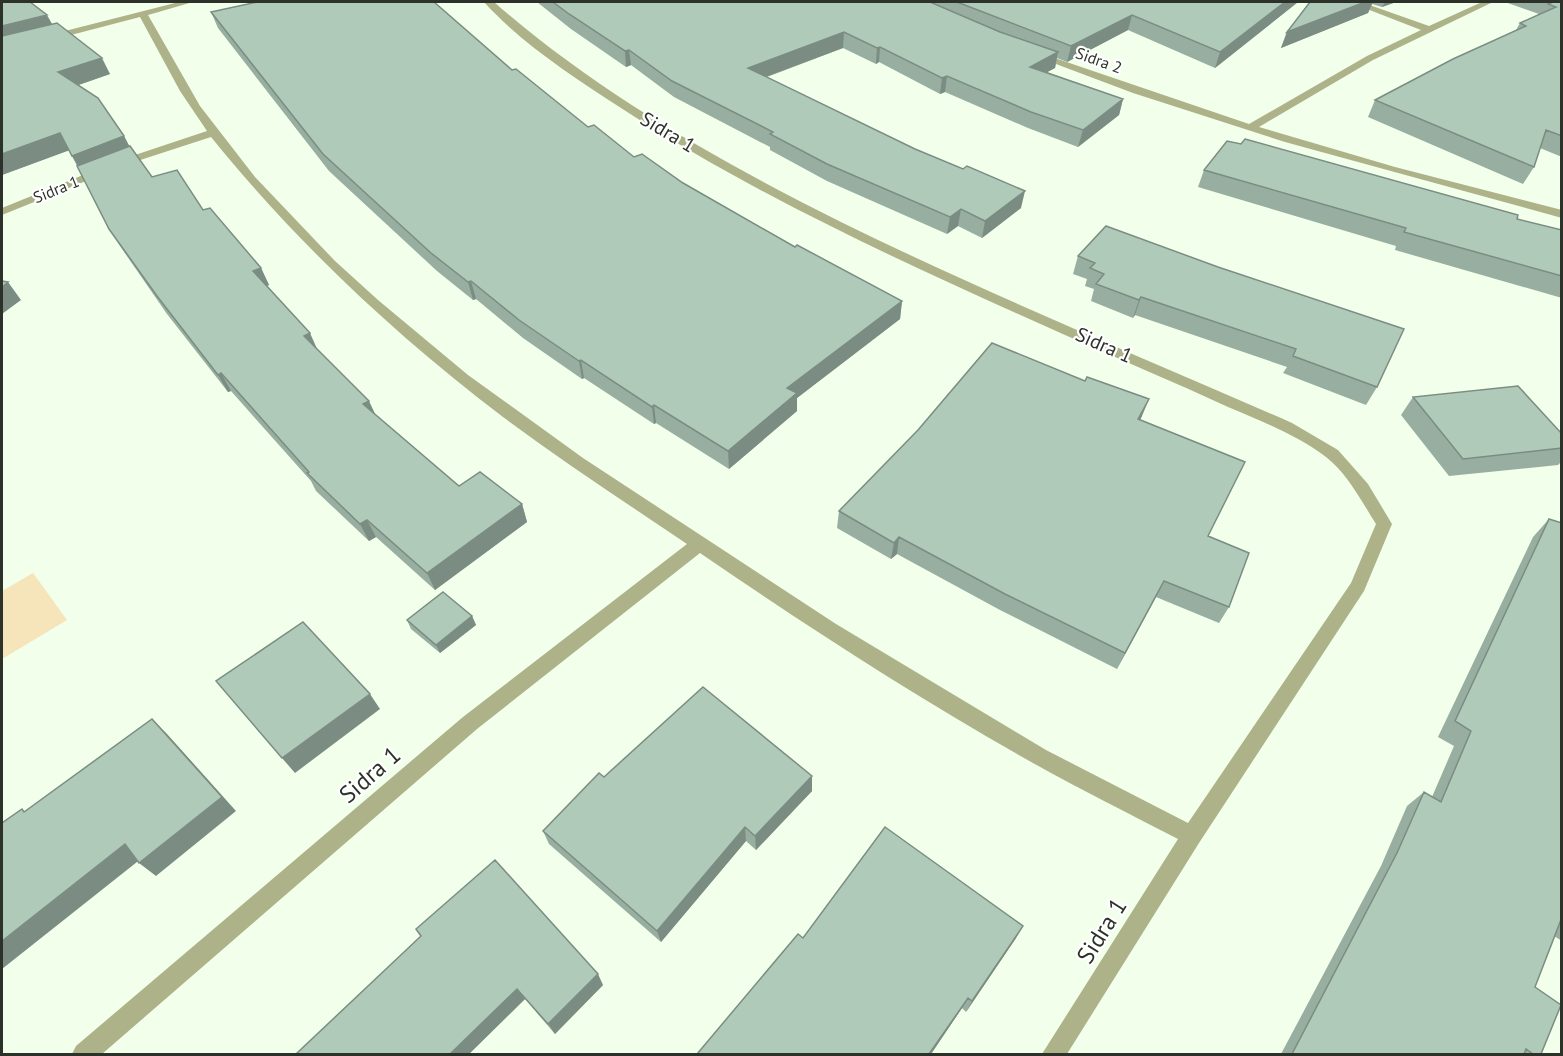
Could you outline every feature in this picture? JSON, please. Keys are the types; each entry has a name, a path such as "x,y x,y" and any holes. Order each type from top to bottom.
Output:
{"street":[{"path":"2,50 188,2"},
{"name":"Sidra 1","path":"489,2 560,60 619,102 689,146 772,191 868,242 1287,427 1333,454 1362,488 1384,524 1358,586 1192,836 1054,1054"},
{"path":"1354,2 1427,29"},
{"path":"1250,128 1370,58 1488,2"},
{"path":"142,13 161,49 213,133 267,198 338,271 432,353 554,446 852,643 1020,746 1192,836"},
{"name":"Sidra 2","path":"1026,51 1177,105 1250,128 1385,168 1562,214"},
{"name":"Sidra 1","path":"2,212 124,162 213,133"},
{"name":"Sidra 1","path":"84,1054 470,723 699,544"}],"shaded area":[{"path":"33,573 67,620 2,659 2,591"}],"building":[{"path":"2,2 30,2 47,15 2,26"},
{"path":"257,2 434,2 512,70 516,69 588,127 594,125 634,157 642,154 683,183 795,247 797,245 902,301 787,388 797,393 728,451 654,405 652,407 519,320 471,281 468,282 431,253 323,154 211,12"},
{"path":"553,2 930,2 1000,32 1058,52 1030,67 1123,99 1083,130 1031,112 947,76 942,78 844,32 748,68 915,149 963,169 967,166 1025,191 985,221 961,209 950,217 827,164 770,134 773,132 672,81 629,50 625,51"},
{"path":"957,2 1285,2 1220,52 1132,15 1071,46"},
{"path":"1310,2 1365,2 1287,32"},
{"path":"1562,2 1562,136 1546,130 1534,167 1375,100 1453,59 1526,26 1520,23 1556,7 1548,4"},
{"path":"57,23 102,58 58,72 98,98 124,136 72,156 60,133 2,154 2,36"},
{"path":"1245,139 1518,215 1517,219 1562,230 1562,276 1404,232 1406,228 1204,170 1227,141 1241,144"},
{"path":"130,146 152,177 177,170 203,210 210,208 261,268 253,271 310,333 304,336 369,401 363,404 459,486 480,472 522,504 427,573 367,520 360,524 307,473 309,472 221,373 218,375 109,229 77,166"},
{"path":"1106,226 1218,267 1404,329 1377,387 1293,356 1296,349 1141,297 1139,300 1096,284 1104,274 1090,268 1095,263 1078,256"},
{"path":"992,343 1085,381 1087,377 1149,399 1138,419 1245,462 1208,536 1249,553 1229,607 1164,581 1125,653 1005,594 899,537 894,543 839,511 918,430"},
{"path":"1518,386 1562,434 1562,448 1463,459 1413,397"},
{"path":"1549,519 1562,523 1562,917 1535,987 1561,1005 1541,1054 1533,1054 1526,1049 1524,1054 1292,1054 1397,853 1424,792 1441,802 1471,731 1455,721"},
{"path":"443,592 472,616 436,645 407,620"},
{"path":"303,622 370,694 282,758 216,681"},
{"path":"703,687 812,776 755,836 745,827 657,931 543,831 599,773 604,777"},
{"path":"152,719 222,797 139,863 125,844 2,941 2,823 22,809 24,812"},
{"path":"885,827 1023,926 972,1001 968,998 929,1054 697,1054 798,934 803,938"},
{"path":"495,860 598,974 548,1024 517,989 450,1054 296,1054 421,936 416,929"}]}
